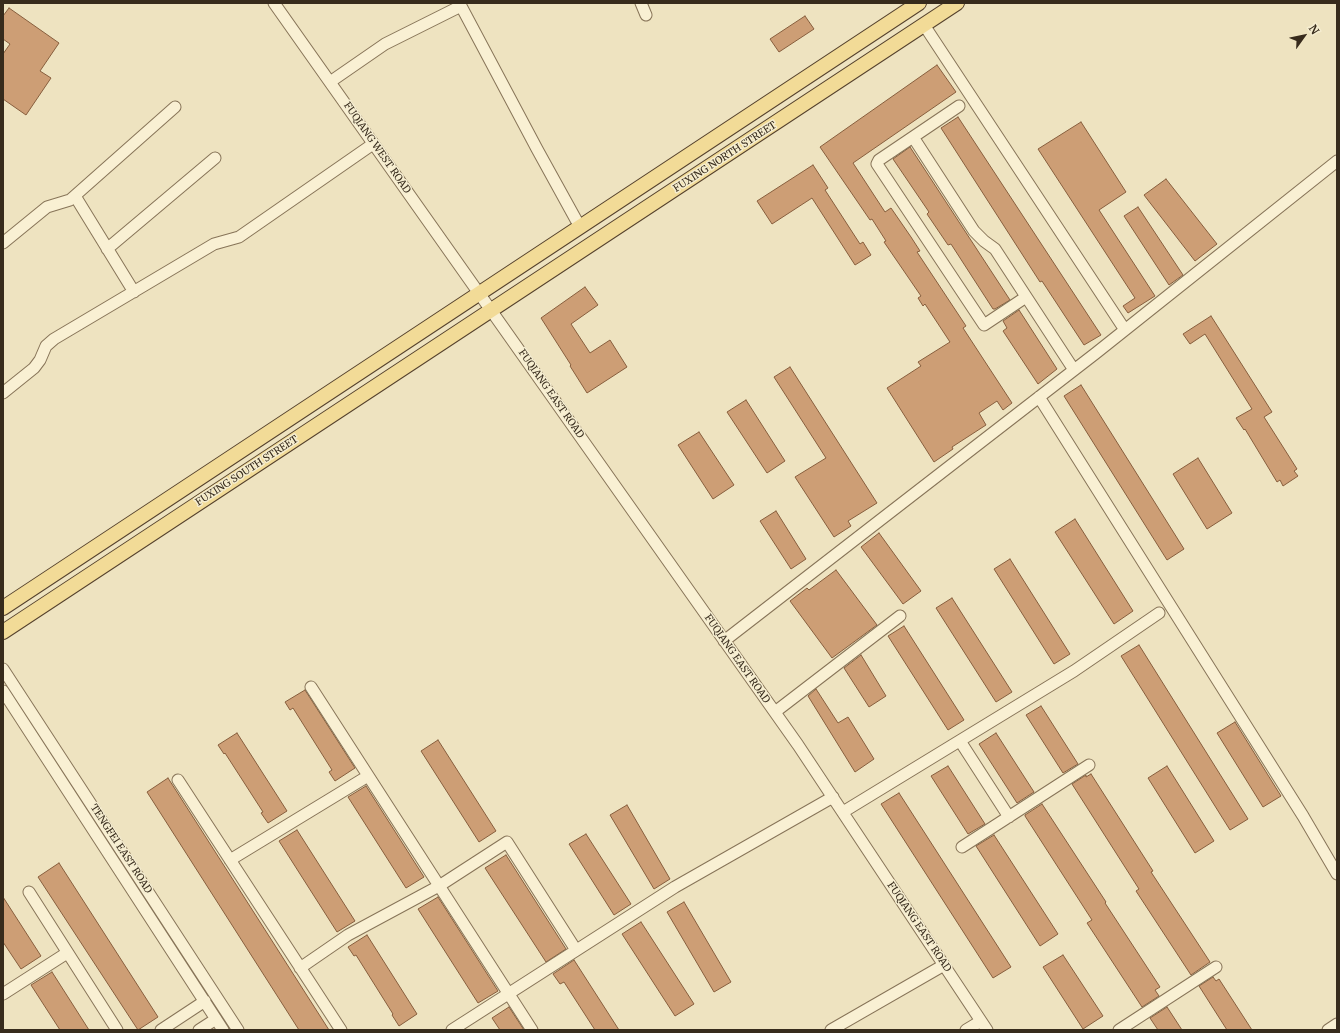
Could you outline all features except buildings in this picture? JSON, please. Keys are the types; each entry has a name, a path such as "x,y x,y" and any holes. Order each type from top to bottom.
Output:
{"main road":[{"name":"FUXING NORTH STREET","path":"479,294 920,3"},
{"name":"FUXING NORTH STREET","path":"491,310 957,3"},
{"name":"FUXING SOUTH STREET","path":"3,608 479,294"},
{"name":"FUXING SOUTH STREET","path":"3,632 491,310"}],"street":[{"name":"FUQIANG WEST ROAD","path":"274,3 479,294"},
{"path":"641,3 646,15"},
{"path":"330,82 385,44 461,6 580,227"},
{"path":"924,25 1125,330"},
{"path":"959,106 879,160 877,164 984,325 1026,297"},
{"path":"3,243 47,207 64,203 75,196 175,107"},
{"path":"913,137 974,231 995,249 1074,370"},
{"path":"3,393 34,368 40,360 46,346 54,339 214,244 239,237 374,144"},
{"path":"107,249 214,158"},
{"path":"724,640 1074,370 1337,162"},
{"path":"75,196 134,292"},
{"name":"FUQIANG EAST ROAD","path":"479,294 775,712 984,1025"},
{"path":"1039,397 1298,809 1337,874"},
{"path":"843,812 1074,671 1159,613"},
{"path":"775,712 900,616"},
{"name":"TENGFEI EAST ROAD","path":"3,669 238,1030"},
{"path":"311,687 532,1030"},
{"name":"TENGFEI EAST ROAD","path":"3,692 223,1030"},
{"path":"960,741 1009,817"},
{"path":"962,847 1089,765"},
{"path":"230,860 368,776"},
{"path":"178,780 341,1030"},
{"path":"452,1030 675,887 833,797"},
{"path":"300,968 348,935 439,886 507,842 576,950"},
{"path":"29,892 117,1030"},
{"path":"3,994 68,953"},
{"path":"831,1030 944,965"},
{"path":"1119,1030 1216,967"},
{"path":"161,1030 204,1001"},
{"path":"199,1030 216,1019"},
{"path":"1328,1030 1337,1024"},
{"path":"966,1030 984,1025"}]}
